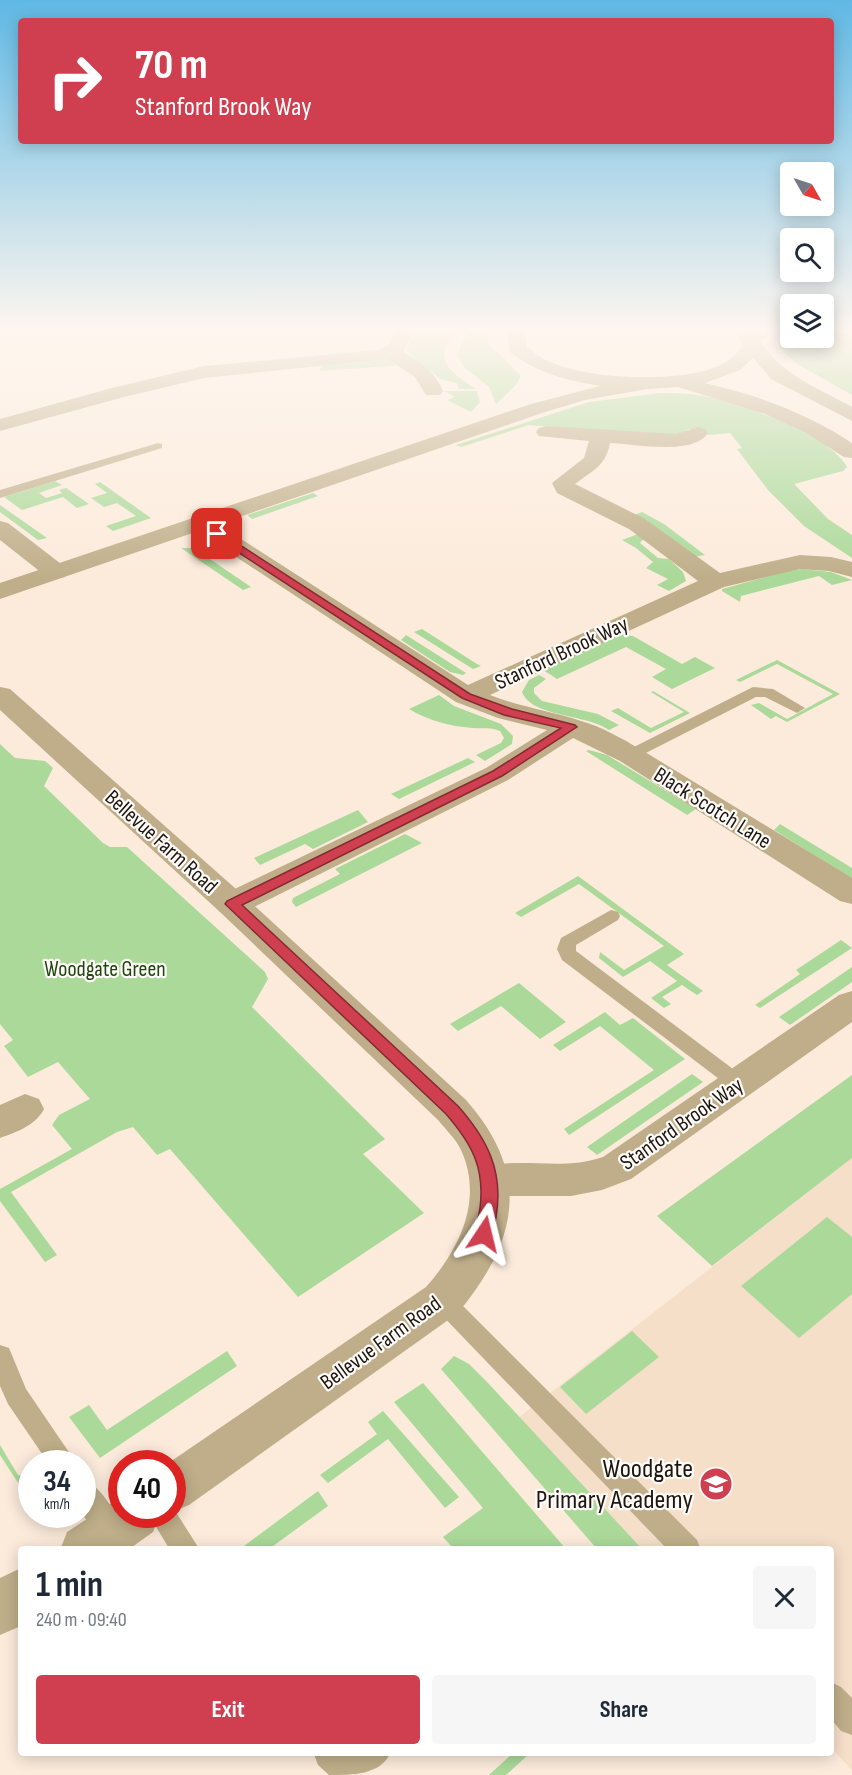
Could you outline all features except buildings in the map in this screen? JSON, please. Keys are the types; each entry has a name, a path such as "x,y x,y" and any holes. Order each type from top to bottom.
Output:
{"street":[{"path":"0,425 44,413"},
{"path":"471,430 501,413"},
{"path":"0,591 525,413"},
{"path":"781,413 823,432 852,452"},
{"path":"546,432 679,441 698,433"},
{"path":"601,435 595,461 564,483 565,488 636,524 716,582"},
{"path":"202,524 466,696"},
{"path":"0,528 56,572"},
{"name":"Stanford Brook Way","path":"466,696 716,582 800,562 831,564 852,570"},
{"name":"Bellevue Farm Road","path":"0,695 232,904 452,1110 471,1132 483,1155 490,1180 489,1208 484,1234 472,1262 442,1300 186,1479"},
{"name":"Stanford Brook Way","path":"466,696 508,712 571,727"},
{"path":"232,904 497,774 571,727"},
{"name":"Black Scotch Lane","path":"571,727 630,755 852,893"},
{"name":"Stanford Brook Way","path":"490,1180 582,1180 598,1177 617,1168 852,1004"},
{"path":"0,1609 18,1596"}],"lane":[{"path":"0,494 158,446"},
{"path":"630,755 753,692 768,692 797,708"},
{"path":"611,916 568,942 566,949 569,955 738,1083"},
{"path":"442,1300 683,1546"},
{"path":"0,1356 17,1396 54,1450"},
{"path":"96,1512 110,1532"},
{"path":"172,1528 183,1546"},
{"path":"834,1700 852,1720"},
{"path":"330,1756 339,1764 354,1767 372,1756"}],"shaded area":[{"name":"Woodgate Primary Academy","path":"852,1158 852,1770 834,1751 834,1546 639,1546 518,1418"}],"green space":[{"path":"555,413 762,413 821,442 837,454 847,467 843,471 794,484 828,519 852,535 852,558 804,526 768,490 737,449 742,448 730,433 709,435 689,429 674,436 529,425 461,447 456,445"},
{"path":"55,481 62,485 39,493 46,498 62,493 59,490 66,488 89,504 77,508 63,497 22,510 4,497"},
{"path":"100,482 151,518 113,531 106,526 136,516 117,503 104,507 91,498 107,493 95,484"},
{"path":"313,493 318,496 252,519 247,515"},
{"path":"0,505 47,538 38,540 0,512"},
{"path":"642,512 664,524 705,555 694,557 634,515"},
{"path":"638,534 645,537 640,543 658,558 669,559 683,572 686,581 669,591 657,585 668,579 646,568 653,562 622,540"},
{"path":"181,548 192,548 198,551 251,587 243,590"},
{"path":"802,569 831,572 852,580 832,585 819,576 741,596 740,602 722,591 722,589"},
{"path":"422,629 481,666 473,669 414,632"},
{"path":"621,634 633,636 682,664 695,657 715,668 672,689 652,677 666,669 626,647 557,679 543,670"},
{"path":"406,635 466,673 463,675 450,672 401,640"},
{"path":"777,660 840,694 787,722 776,716 771,719 751,705 759,703 787,719 833,694 777,664 740,682 736,680"},
{"path":"539,675 546,679 534,688 534,693 542,701 598,714 619,725 609,730 536,706 527,700 522,692 529,680"},
{"path":"653,691 690,713 650,733 611,711 618,708 651,728 684,712 651,692"},
{"path":"439,695 454,706 501,724 513,736 512,744 485,761 476,755 501,743 504,738 500,731 448,724 424,717 409,709"},
{"name":"Woodgate Green","path":"0,744 15,758 45,761 53,768 44,786 103,843 110,847 127,847 265,972 268,979 252,1007 385,1139 363,1154 424,1213 298,1297 170,1149 157,1155 133,1127 117,1132 11,1192 57,1255 45,1262 0,1201 0,1189 72,1149 52,1125 59,1115 90,1099 58,1062 28,1077 4,1046 13,1040 0,1024"},
{"path":"586,751 607,755 696,809 687,815"},
{"path":"468,758 475,762 399,799 391,794"},
{"path":"358,810 368,822 313,849 305,844 260,865 254,858"},
{"path":"780,824 852,868 852,879 774,830"},
{"path":"405,834 422,843 296,907 292,902 293,898 340,874 335,869"},
{"path":"578,876 684,954 667,965 703,991 697,995 682,985 662,997 671,1004 664,1008 651,998 677,981 650,961 623,977 599,958 600,952 624,970 664,946 579,884 521,917 515,913"},
{"path":"841,940 852,948 760,1008 755,1005 800,974 796,970"},
{"path":"852,967 852,982 790,1025 779,1017"},
{"path":"519,983 566,1022 540,1039 501,1006 458,1031 450,1024"},
{"path":"605,1012 620,1025 633,1018 685,1059 569,1135 564,1129 654,1070 600,1026 560,1051 553,1045"},
{"path":"692,1074 703,1082 597,1155 587,1147"},
{"path":"852,1075 852,1158 712,1266 657,1216"},
{"path":"827,1217 852,1237 852,1294 799,1338 741,1286"},
{"path":"632,1331 659,1357 586,1414 560,1387"},
{"path":"227,1351 237,1366 112,1450 108,1450 108,1453 100,1458 69,1417 89,1405 107,1430"},
{"path":"454,1356 469,1364 639,1546 594,1546 441,1369"},
{"path":"423,1383 563,1546 451,1546 443,1537 483,1508 394,1402"},
{"path":"383,1411 459,1497 445,1508 388,1439 328,1483 320,1475 377,1434 368,1422"},
{"path":"0,1445 18,1475 18,1483 0,1455"},
{"path":"318,1491 328,1506 273,1546 244,1546"},
{"path":"510,1756 527,1756 506,1775 489,1775"}],"place":[{"name":"Woodgate Primary Academy","path":"716,1484"}],"route":[{"path":"217,534 466,696 508,712 571,727 542,748 497,774 232,904 452,1110 471,1132 483,1155 490,1180 489,1208 484,1234"}]}
